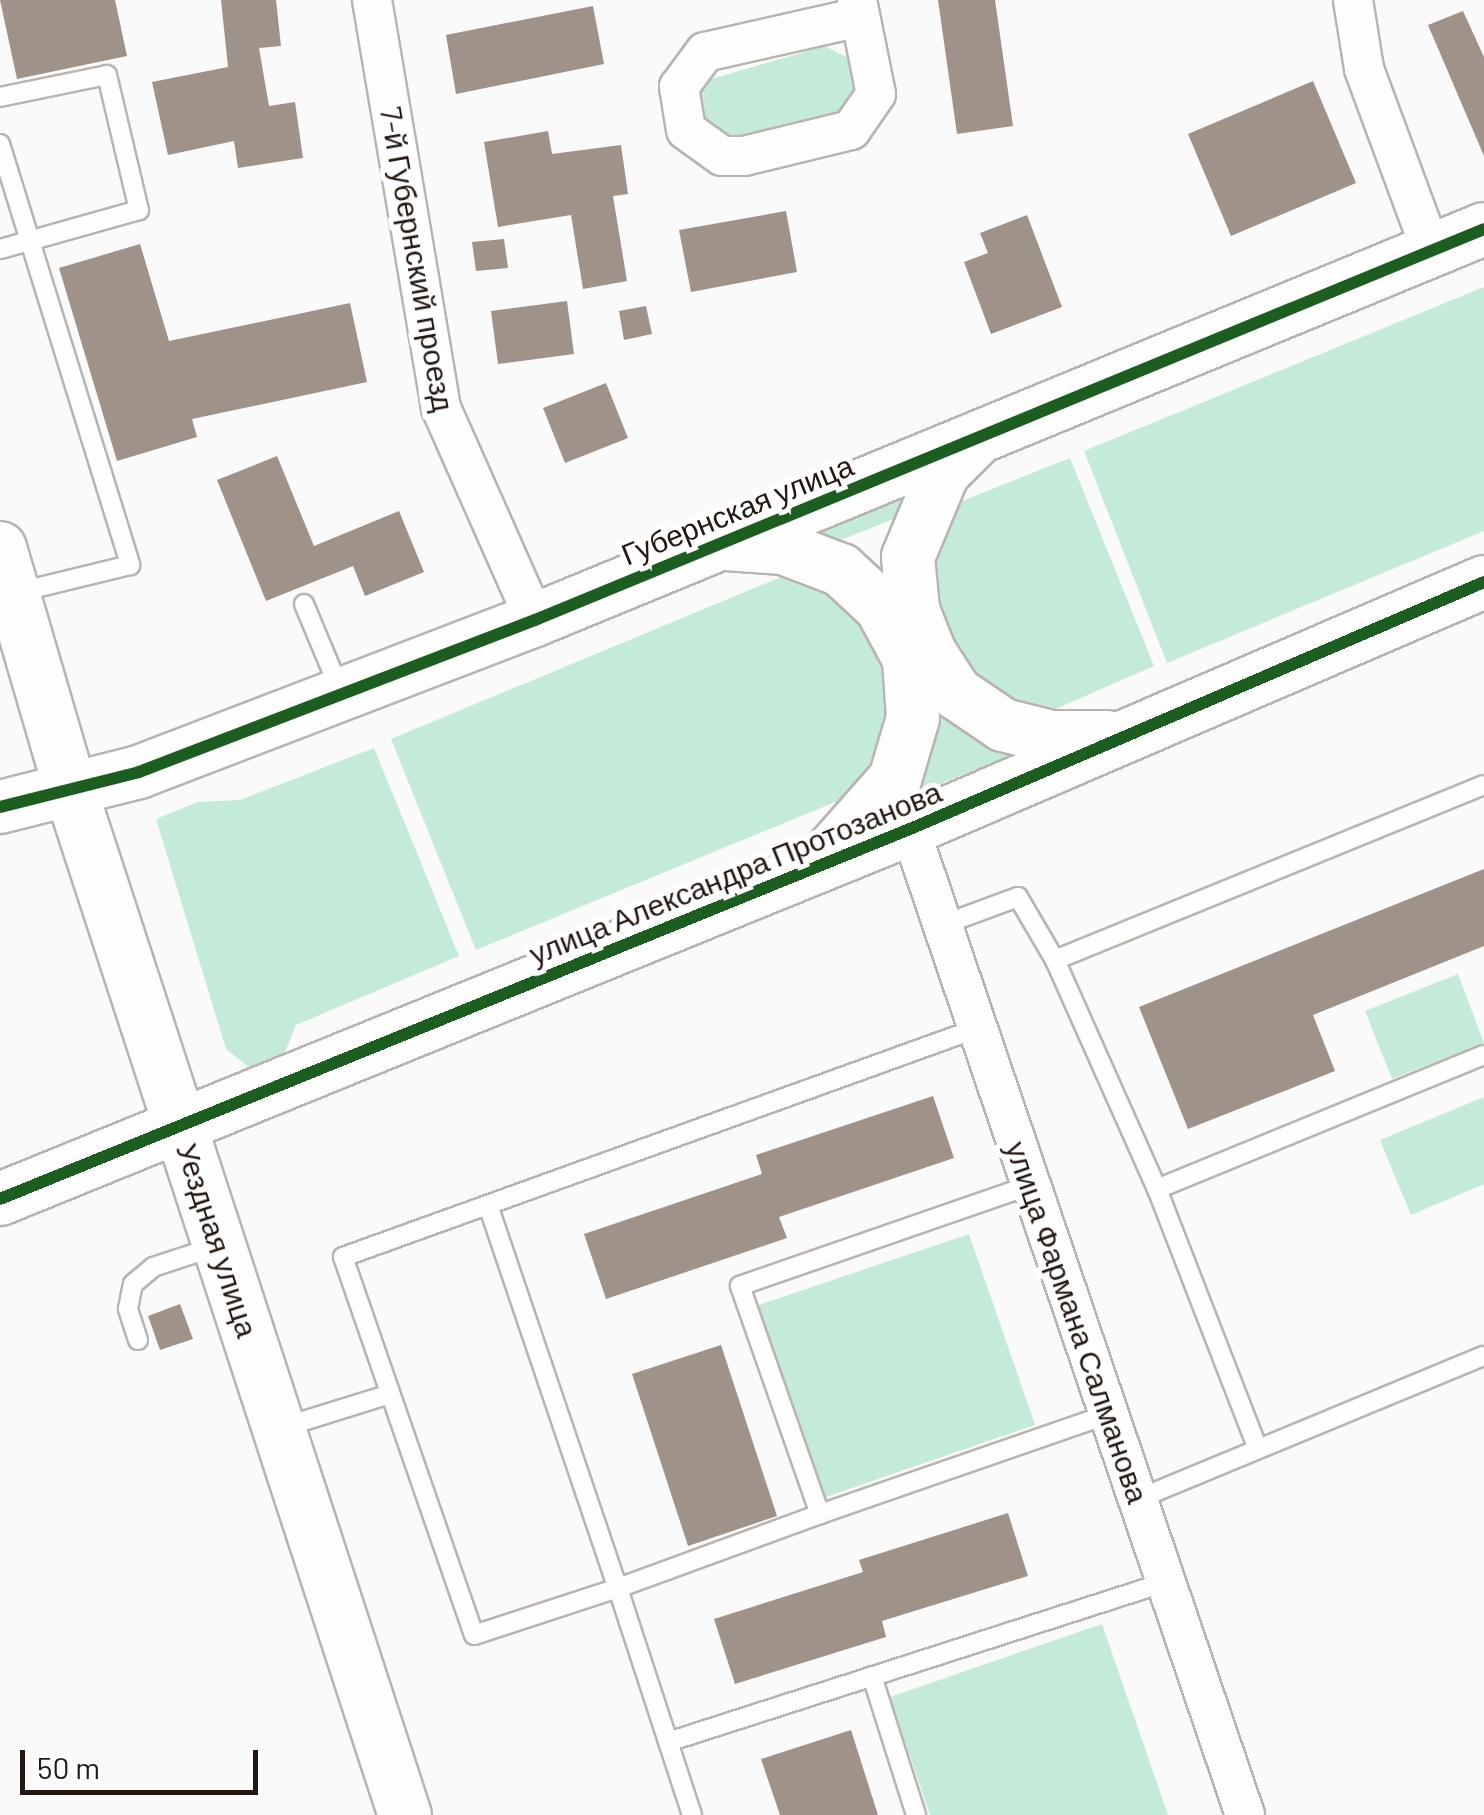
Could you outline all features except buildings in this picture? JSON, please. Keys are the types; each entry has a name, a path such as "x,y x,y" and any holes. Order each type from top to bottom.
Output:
{"street":[{"name":"7-й Губернский проезд","path":"372,0 441,408 535,620"},
{"path":"1352,0 1364,68 1431,250"},
{"path":"859,9 876,94 851,130 744,156 712,151 686,130 679,87 705,52 859,9"},
{"name":"Губернская улица","path":"0,807 71,791 342,695 535,620 1484,228"},
{"path":"984,432 943,473 908,557 913,610 930,653 956,693 1003,725 1052,737 1122,737"},
{"path":"716,544 783,548 840,570 881,607 909,659 913,718 895,779 816,866"},
{"name":"Уездная улица","path":"7,571 71,791 405,1815"},
{"name":"улица Александра Протозанова","path":"0,1199 910,829 1484,582"},
{"name":"улица Фармана Салманова","path":"910,829 1245,1815"}],"lane":[{"path":"0,97 107,75 139,210 0,248"},
{"path":"0,144 130,565 7,571"},
{"path":"304,604 342,695"},
{"path":"1055,960 1484,784"},
{"path":"942,924 1018,897 1055,960 1157,1189 1256,1444"},
{"path":"978,1028 343,1257 474,1635 618,1588 1108,1414"},
{"path":"1157,1189 1484,1055"},
{"path":"820,1514 740,1286 1031,1185"},
{"path":"488,1205 692,1815"},
{"path":"138,1340 128,1298 141,1275 219,1245"},
{"path":"1138,1499 1256,1444 1484,1356"},
{"path":"279,1429 390,1394"},
{"path":"668,1742 1166,1582"},
{"path":"872,1676 916,1815"}],"green space":[{"path":"825,46 850,59 861,83 841,117 742,142 709,135 695,105 708,80"},
{"path":"1484,287 1484,531 1167,663 1084,451"},
{"path":"1070,458 1154,666 1028,721 1000,710 927,606 942,509"},
{"path":"919,485 909,513 823,547 793,537"},
{"path":"793,572 849,598 897,667 874,786 476,950 391,739"},
{"path":"928,681 1021,751 904,799"},
{"path":"374,748 459,956 296,1025 280,1064 255,1072 226,1049 156,819 198,802 240,800"},
{"path":"1458,974 1484,1043 1392,1079 1365,1011"},
{"path":"1484,1097 1484,1184 1411,1215 1380,1140"},
{"path":"969,1234 1035,1425 823,1498 756,1306"},
{"path":"1102,1624 1168,1815 930,1815 890,1697"}],"cycle path":[{"path":"0,807 139,772 535,620 1484,229"},
{"path":"0,1199 910,829 1484,582"}]}
